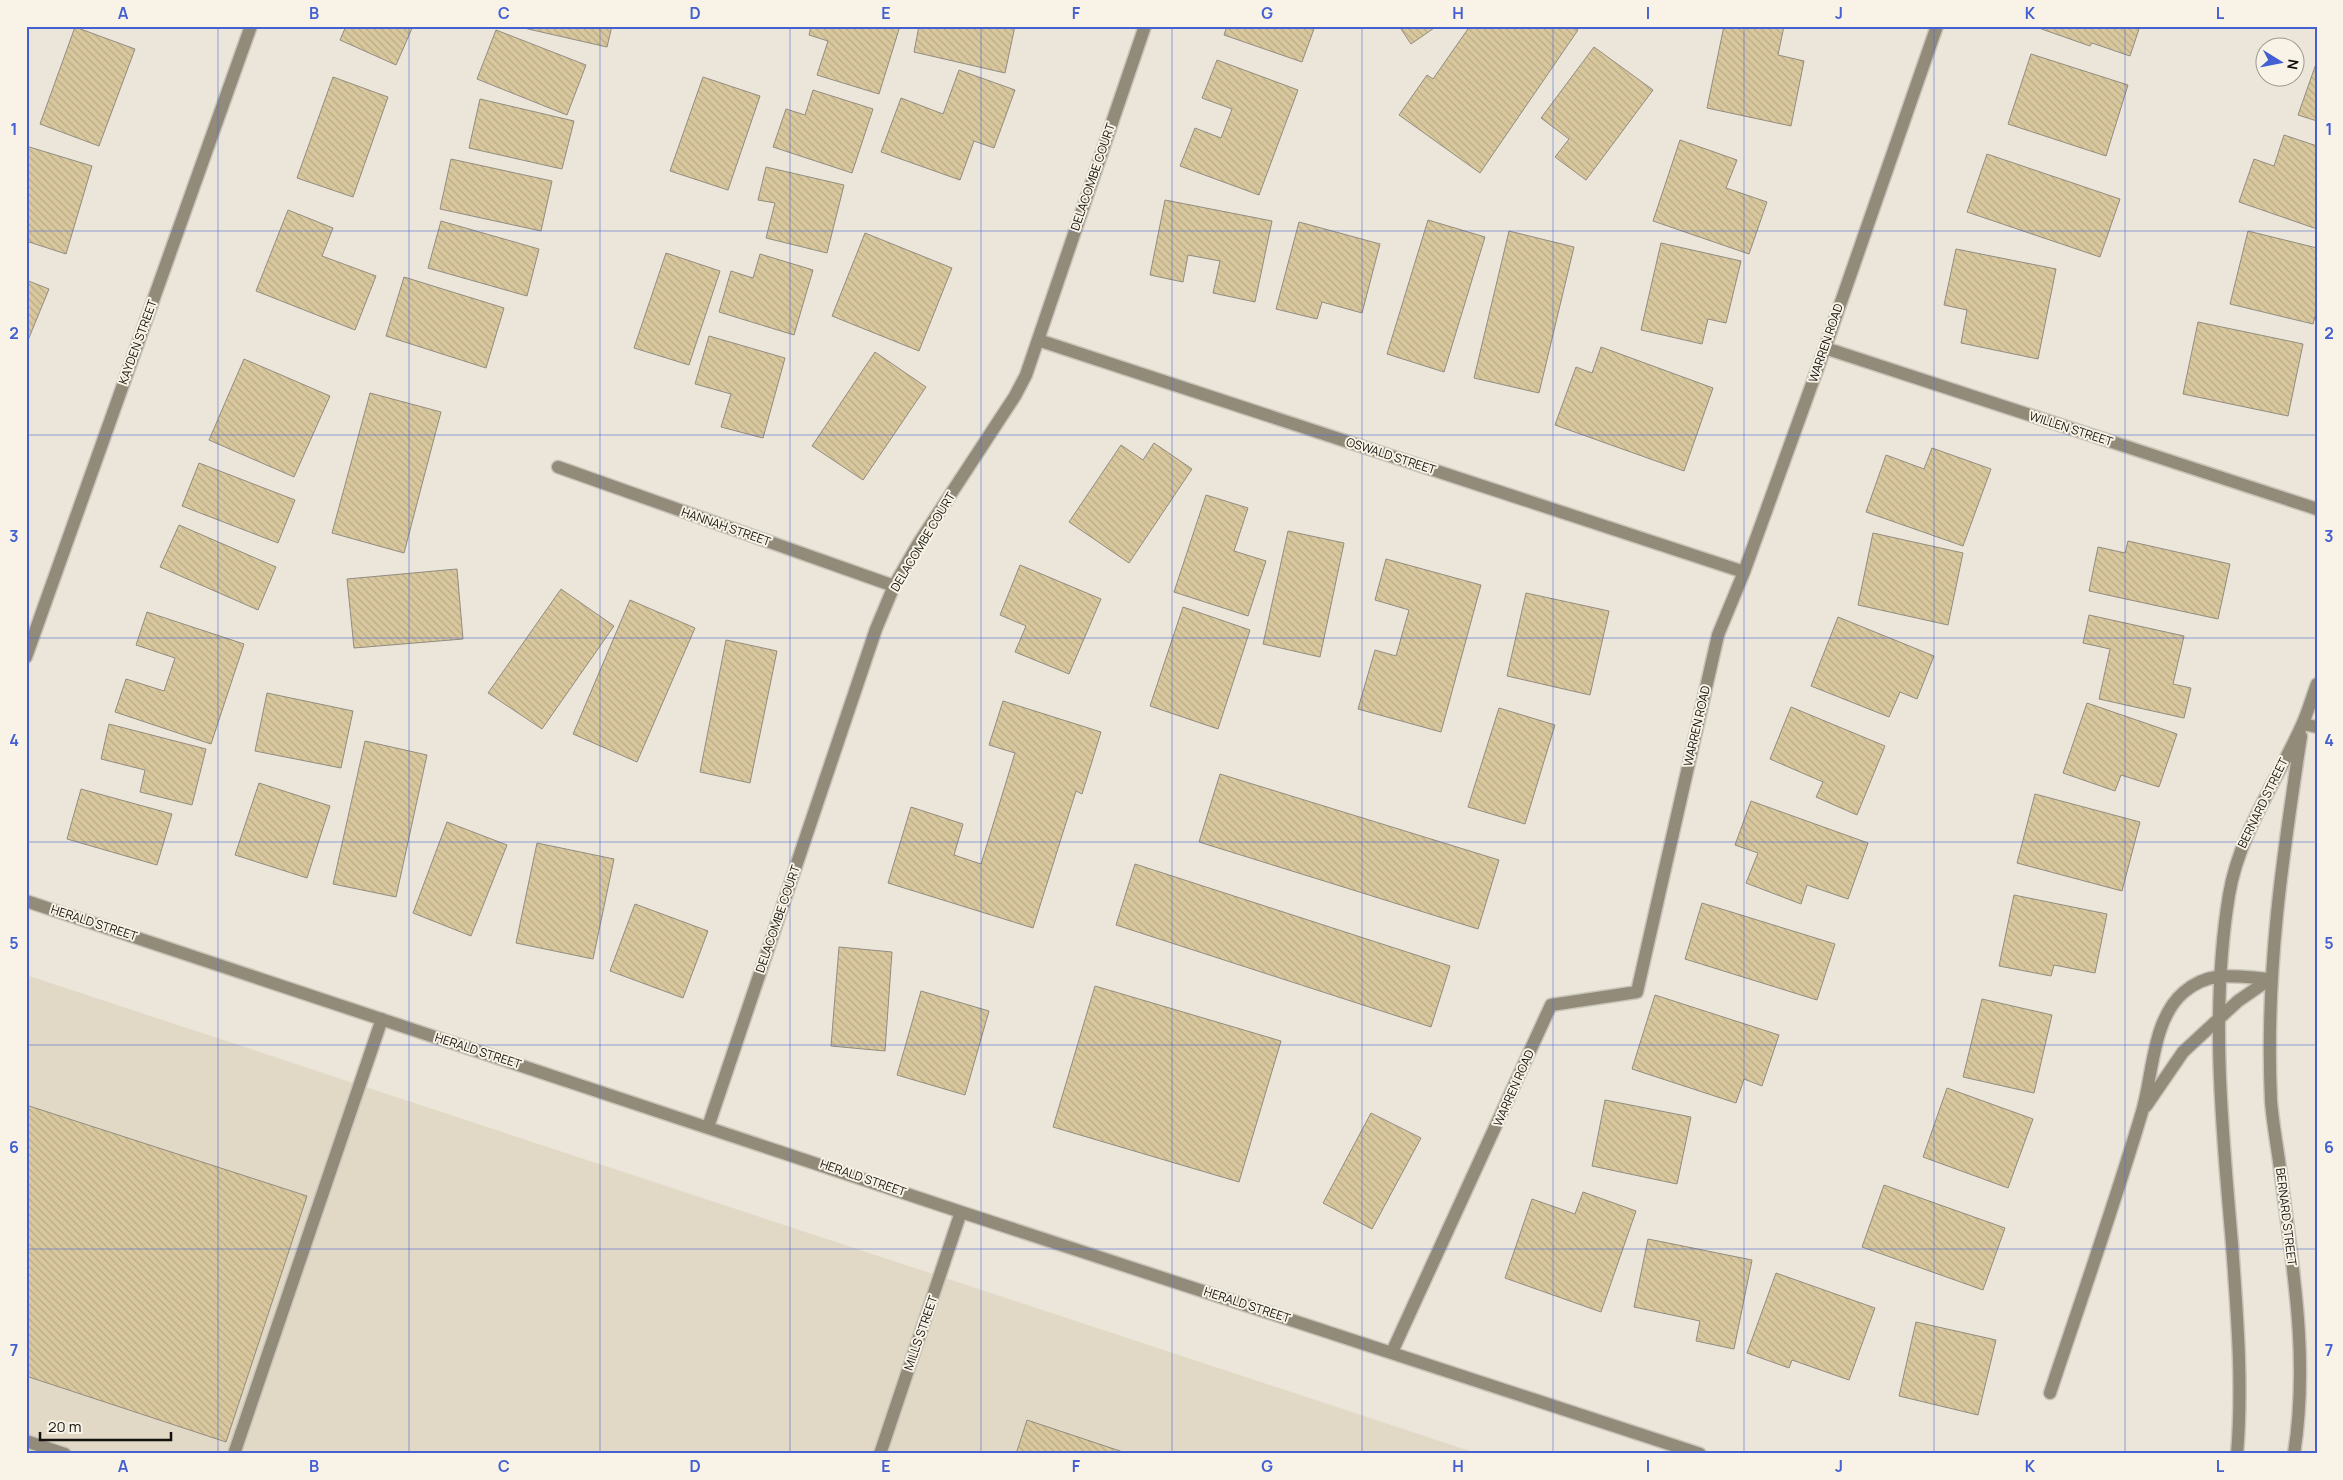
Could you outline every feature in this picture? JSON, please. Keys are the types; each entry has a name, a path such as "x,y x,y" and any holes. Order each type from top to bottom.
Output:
{"street":[{"name":"KAYDEN STREET","path":"26,657 251,26"},
{"name":"DELACOMBE COURT","path":"708,1126 876,629 894,586 918,544 1015,396 1026,374 1145,26"},
{"name":"WARREN ROAD","path":"1392,1352 1551,1004 1637,992 1718,635 1744,572 1825,348 1937,26"},
{"name":"OSWALD STREET","path":"1038,340 1744,572"},
{"name":"WILLEN STREET","path":"1825,348 2317,509"},
{"name":"HANNAH STREET","path":"558,467 894,586"},
{"name":"BERNARD STREET","path":"2238,1454 2240,1420 2238,1323 2228,1198 2218,1020 2220,975 2229,895 2238,853 2302,724 2317,684"},
{"name":"BERNARD STREET","path":"2294,1454 2300,1418 2300,1324 2271,1102 2270,979 2279,878 2302,724"},
{"path":"2302,724 2317,728"},
{"name":"HERALD STREET","path":"26,901 708,1126 961,1212 1700,1454"},
{"path":"2050,1393 2143,1110 2155,1045 2171,1007 2184,993 2206,978 2220,975 2270,979"},
{"path":"2143,1110 2183,1052 2238,1000 2270,979"},
{"path":"234,1454 382,1019"},
{"name":"MILLS STREET","path":"880,1454 961,1212"},
{"path":"26,1441 65,1454"}],"shaded area":[{"path":"26,975 1479,1454 26,1454"}],"building":[{"path":"346,26 413,26 396,65 340,40"},
{"path":"515,26 612,26 607,47"},
{"path":"811,26 900,26 879,94 817,75 828,41 809,35"},
{"path":"919,26 1015,26 1005,73 914,52"},
{"path":"1227,26 1315,26 1302,62 1224,35"},
{"path":"1399,26 1437,26 1411,44"},
{"path":"1470,26 1572,26 1578,30 1480,173 1399,115 1427,75 1433,79"},
{"path":"1724,26 1784,26 1778,55 1804,61 1791,126 1707,108"},
{"path":"2033,26 2140,26 2130,56 2092,43 2090,46"},
{"path":"75,27 135,49 99,146 40,124"},
{"path":"496,30 586,65 567,115 477,79"},
{"path":"1594,47 1653,90 1586,180 1555,157 1569,139 1541,118"},
{"path":"2031,54 2128,85 2106,156 2008,124"},
{"path":"1217,60 1298,90 1259,195 1180,166 1195,128 1221,138 1232,109 1202,98"},
{"path":"2317,61 2317,121 2298,115"},
{"path":"959,70 1015,90 994,148 974,141 960,180 881,152 901,98 943,114"},
{"path":"333,77 388,97 353,197 297,178"},
{"path":"703,77 760,96 728,190 670,171"},
{"path":"813,90 873,109 852,173 773,147 786,109 805,115"},
{"path":"480,99 574,121 562,169 469,148"},
{"path":"2284,135 2317,146 2317,229 2239,202 2254,159 2274,166"},
{"path":"1680,140 1737,160 1726,188 1767,202 1749,254 1653,221"},
{"path":"26,146 92,166 66,254 26,241"},
{"path":"1987,154 2120,199 2100,257 1967,212"},
{"path":"451,159 552,181 541,231 440,209"},
{"path":"766,167 844,185 827,253 766,238 775,203 758,200"},
{"path":"1165,200 1272,221 1255,302 1213,293 1220,261 1188,255 1183,282 1150,275"},
{"path":"288,210 333,228 322,256 376,276 355,330 256,291"},
{"path":"1428,220 1485,237 1444,372 1387,354"},
{"path":"441,221 539,249 527,296 428,268"},
{"path":"1299,222 1380,244 1362,313 1322,302 1317,319 1276,309"},
{"path":"1509,231 1574,247 1539,393 1474,378"},
{"path":"2248,231 2317,248 2317,309 2313,324 2230,304"},
{"path":"865,233 952,268 919,351 832,316"},
{"path":"1661,243 1741,261 1726,323 1708,319 1702,344 1641,330"},
{"path":"1956,249 2056,269 2038,359 1961,343 1967,310 1944,305"},
{"path":"666,253 720,271 689,365 634,348"},
{"path":"760,254 813,270 794,335 719,312 731,271 753,278"},
{"path":"404,277 504,308 486,368 386,336"},
{"path":"26,280 49,289 26,345"},
{"path":"2198,322 2303,344 2288,416 2183,394"},
{"path":"709,336 785,358 763,438 721,427 731,394 695,384"},
{"path":"1601,347 1713,388 1684,471 1555,425 1576,367 1592,373"},
{"path":"875,352 926,387 863,480 812,446"},
{"path":"244,359 330,396 294,477 209,440"},
{"path":"370,393 441,412 404,553 332,533"},
{"path":"1154,443 1192,469 1129,563 1069,522 1121,445 1143,460"},
{"path":"1932,448 1991,469 1963,546 1866,512 1886,455 1924,469"},
{"path":"199,463 295,500 278,543 182,506"},
{"path":"1206,495 1248,508 1234,551 1266,561 1248,616 1174,592"},
{"path":"179,525 276,567 258,610 160,567"},
{"path":"1288,531 1344,543 1320,657 1263,644"},
{"path":"1873,533 1963,553 1948,625 1858,605"},
{"path":"2128,541 2230,564 2218,619 2089,591 2098,547 2125,553"},
{"path":"1386,559 1481,585 1441,732 1358,709 1375,650 1396,656 1409,610 1375,600"},
{"path":"1020,565 1101,599 1069,674 1015,652 1026,626 1000,615"},
{"path":"457,569 463,639 354,648 347,579"},
{"path":"561,589 614,626 542,729 488,693"},
{"path":"1526,593 1609,611 1590,695 1507,676"},
{"path":"630,600 695,628 637,762 573,734"},
{"path":"1183,607 1250,630 1218,729 1150,706"},
{"path":"147,612 244,644 211,744 115,712 126,679 164,691 175,658 136,645"},
{"path":"2089,615 2184,636 2173,684 2191,688 2184,718 2099,699 2110,649 2083,643"},
{"path":"1838,617 1934,656 1917,699 1900,692 1889,717 1811,686"},
{"path":"726,640 777,651 750,783 700,772"},
{"path":"267,693 353,711 341,768 255,751"},
{"path":"1003,701 1101,732 1082,794 1076,791 1033,928 888,883 911,807 963,824 954,855 981,864 1015,753 989,745"},
{"path":"2087,703 2177,734 2159,787 2121,775 2115,791 2063,773"},
{"path":"1791,707 1885,746 1857,815 1816,797 1823,782 1770,759"},
{"path":"1499,708 1555,725 1525,824 1468,807"},
{"path":"109,724 206,749 192,805 140,792 145,770 101,759"},
{"path":"365,741 427,755 396,897 333,884"},
{"path":"1220,774 1499,860 1478,929 1199,842"},
{"path":"259,783 330,806 307,878 235,855"},
{"path":"81,789 172,814 157,865 67,839"},
{"path":"2035,794 2140,822 2122,891 2017,863"},
{"path":"1751,801 1868,843 1848,899 1807,885 1801,904 1746,883 1758,853 1735,845"},
{"path":"447,822 507,845 471,936 413,913"},
{"path":"537,843 614,859 593,959 516,943"},
{"path":"1135,864 1450,966 1431,1027 1116,925"},
{"path":"2014,895 2107,914 2095,973 2054,965 2051,976 1999,966"},
{"path":"1702,903 1835,944 1817,1000 1685,959"},
{"path":"635,904 708,931 683,998 610,971"},
{"path":"839,947 892,952 885,1051 831,1046"},
{"path":"1095,986 1281,1041 1239,1182 1053,1127"},
{"path":"921,991 989,1011 965,1095 897,1075"},
{"path":"1655,995 1779,1035 1762,1086 1744,1079 1736,1103 1632,1069"},
{"path":"1982,999 2052,1015 2034,1093 1963,1077"},
{"path":"1947,1088 2033,1119 2008,1188 1923,1157"},
{"path":"1605,1100 1691,1117 1677,1184 1592,1166"},
{"path":"26,1105 307,1196 226,1442 26,1376"},
{"path":"1371,1113 1421,1138 1372,1229 1323,1203"},
{"path":"1884,1185 2005,1228 1983,1290 1862,1247"},
{"path":"1583,1192 1636,1211 1601,1312 1505,1278 1532,1199 1575,1214"},
{"path":"1648,1239 1752,1260 1734,1349 1696,1341 1700,1321 1634,1307"},
{"path":"1776,1273 1875,1308 1849,1380 1792,1360 1789,1368 1747,1353"},
{"path":"1916,1322 1996,1340 1978,1415 1899,1396"},
{"path":"1027,1420 1129,1454 1016,1454"}]}
